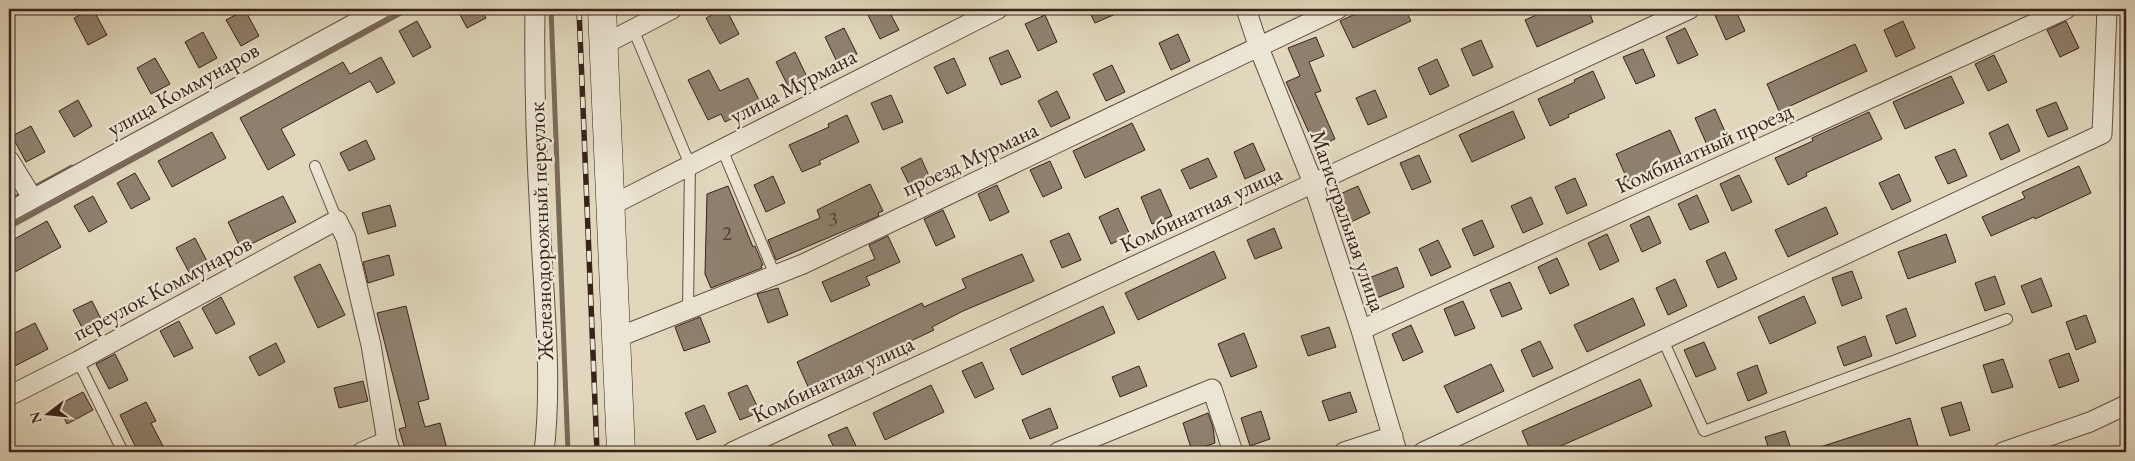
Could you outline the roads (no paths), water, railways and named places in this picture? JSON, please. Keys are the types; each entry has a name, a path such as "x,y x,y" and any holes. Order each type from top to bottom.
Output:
{"street":[{"name":"улица Коммунаров","path":"9,212 381,9"},
{"name":"Железнодорожный переулок","path":"535,9 534,65 545,307 547,427 544,452"},
{"path":"602,9 621,452"},
{"path":"603,45 672,9"},
{"name":"улица Мурмана","path":"610,206 998,9"},
{"name":"Магистральная улица","path":"1246,9 1259,48 1313,183 1395,444"},
{"name":"проезд Мурмана","path":"616,338 803,264 1338,9"},
{"name":"Комбинатная улица","path":"732,452 1690,9"},
{"name":"Комбинатный проезд","path":"1360,330 2066,9"},
{"path":"1423,452 2102,134 2107,9"},
{"path":"9,160 33,199"},
{"path":"337,220 346,238 371,345 389,447 362,452"},
{"name":"переулок Коммунаров","path":"9,396 78,361 337,220"},
{"path":"1058,452 1212,389 1233,452"},
{"path":"2003,452 2090,422 2126,404"},
{"path":"1344,452 1395,444"}],"lane":[{"path":"633,29 690,165 688,310"},
{"path":"722,149 775,275"},
{"path":"315,166 337,220"},
{"path":"1663,340 1704,431 2007,319"},
{"path":"78,361 123,452"}],"waterway":[{"path":"9,227 408,9"},
{"path":"551,9 568,452"},
{"path":"37,186 72,167"},
{"path":"9,201 20,195"}],"railway":[{"path":"579,9 597,452"}]}
